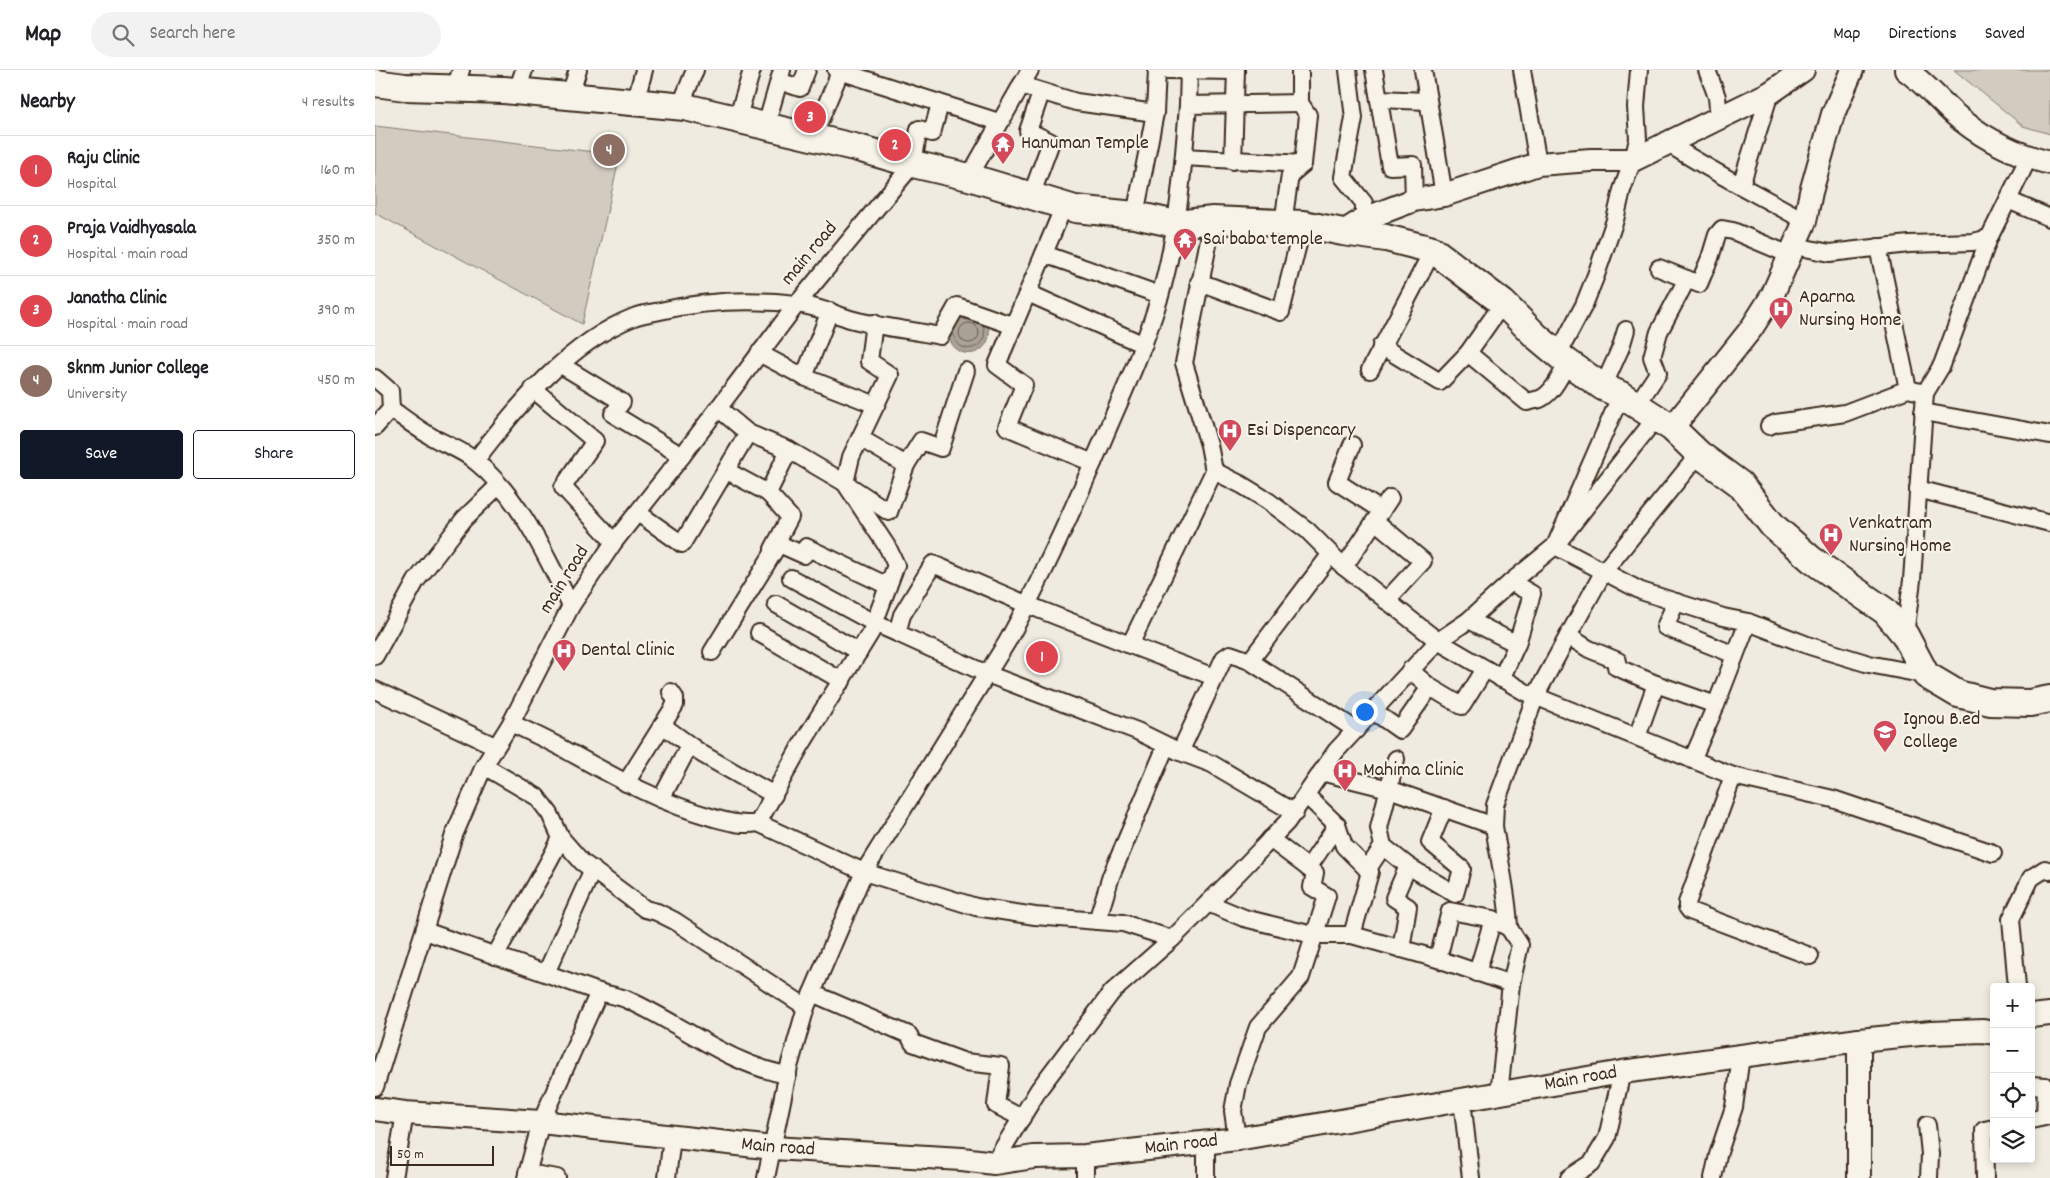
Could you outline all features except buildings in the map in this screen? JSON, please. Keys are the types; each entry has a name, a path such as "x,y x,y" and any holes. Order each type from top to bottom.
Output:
{"main road":[{"path":"375,83 405,87 458,79 521,80 570,96 680,107 766,126 969,177 1075,209 1135,215 1177,224 1213,220 1293,224 1386,238 1433,250 1503,303 1536,336 1562,358 1637,407 1740,484 1773,526 1812,560 1885,611 1905,635 1926,675 1958,694 1990,702 2030,703 2050,699"}],"street":[{"path":"570,96 578,70"},
{"path":"635,103 644,70"},
{"path":"680,107 695,70"},
{"path":"737,120 752,70"},
{"path":"766,126 780,76 800,88 807,70"},
{"path":"969,177 1030,70"},
{"path":"1135,215 1155,113 1157,70"},
{"path":"1169,70 1236,70 1233,161"},
{"path":"1199,282 1281,312 1293,224 1290,175 1303,164 1308,115 1300,103 1300,70"},
{"path":"1348,70 1354,118 1343,176 1364,203 1365,219"},
{"path":"1375,70 1390,166 1413,165 1414,200"},
{"path":"1423,70 1444,195"},
{"path":"1522,70 1537,164"},
{"path":"1468,352 1527,402 1541,399 1562,374 1562,358 1596,275 1633,160 1638,139 1636,107 1639,70"},
{"path":"1707,70 1717,97 1719,118"},
{"path":"1343,232 1365,219 1414,200 1444,195 1537,164 1591,160 1633,160 1669,144 1770,92 1803,70"},
{"path":"1555,546 1637,407 1751,329 1772,296 1805,221 1811,192 1833,114 1852,70"},
{"path":"1905,635 1912,580 1925,393 1942,366 1989,238 2008,200 2039,160 1998,144 1954,113 1906,70"},
{"path":"813,138 838,71 999,122"},
{"path":"766,1178 788,1075 809,1000 864,872 1028,605 1093,463 1144,345 1160,295 1177,224 1184,157 1189,71"},
{"path":"1021,85 1041,93 1076,102 1155,113"},
{"path":"1741,185 1770,92"},
{"path":"1031,196 1051,142 1027,131 1041,93"},
{"path":"1379,99 1427,101"},
{"path":"1188,105 1235,106 1300,103"},
{"path":"913,164 919,129 932,133 940,104"},
{"path":"1669,144 1702,166 1741,185 1805,221"},
{"path":"1184,157 1303,164"},
{"name":"main road","path":"375,1087 425,931 453,835 484,766 511,723 571,606 614,542 682,456 759,353 913,164"},
{"path":"2008,200 2050,218"},
{"path":"1064,206 997,365 1024,384 1007,427 1093,463"},
{"path":"1130,645 1214,471 1209,445 1184,363 1213,220"},
{"path":"1659,268 1699,284 1717,235 1722,229 1792,250 1830,253 1878,247 1973,242 1989,238"},
{"path":"1878,247 1908,389"},
{"path":"1370,370 1433,250"},
{"path":"1044,254 1160,295"},
{"path":"995,1163 1039,1089 1112,992 1171,939 1270,840 1295,813 1336,751 1438,641 1469,620 1555,546 1658,373 1652,357 1659,332 1687,279"},
{"path":"1028,293 1144,345"},
{"path":"475,460 509,416 533,389 597,336 635,316 680,306 739,301 797,304 830,311 851,319 940,336 957,306 1014,326"},
{"path":"1381,346 1440,382 1468,352 1503,303"},
{"path":"804,377 830,311"},
{"path":"758,823 800,747 842,681 875,623 896,565 845,483 851,457 891,375 869,361 874,323"},
{"path":"1626,330 1621,347 1637,407"},
{"path":"759,353 804,377 876,405"},
{"path":"561,365 622,402 613,414 682,456"},
{"path":"717,408 748,433 789,450 889,512 907,465 921,441 941,448 965,371"},
{"path":"375,378 390,391 391,409 375,427"},
{"path":"533,389 595,441 563,487 614,542"},
{"path":"1769,426 1776,423 1845,413 1908,389 1925,393"},
{"path":"391,409 427,434 475,460 499,485 520,512 571,606"},
{"path":"1923,412 2050,435"},
{"path":"638,512 682,544 748,433"},
{"path":"860,438 907,465"},
{"path":"1352,445 1337,482 1382,510 1423,561 1386,601"},
{"path":"768,492 789,450"},
{"path":"1509,928 1507,900 1495,826 1495,805 1536,695 1604,571 1699,454"},
{"path":"712,652 775,547 790,517 768,492 727,471"},
{"path":"1214,471 1268,501 1307,530 1344,567 1438,641 1501,678 1637,738 1733,776 1833,799 1993,853"},
{"path":"375,656 416,581 464,519 499,485"},
{"path":"1918,489 2050,523"},
{"path":"1344,567 1382,510"},
{"path":"1555,546 1641,592 1723,617 1748,622 1809,646 1869,664 1926,675"},
{"path":"775,547 804,556 806,548 888,586"},
{"path":"1250,661 1330,554"},
{"path":"897,633 902,615 933,564 1028,605 1214,678"},
{"path":"791,578 875,623 987,674 1137,731 1173,749 1212,764 1295,813"},
{"path":"1501,678 1517,644 1532,594 1511,582"},
{"path":"1676,602 1665,627 1735,655"},
{"path":"776,604 859,652"},
{"path":"1469,620 1517,644"},
{"path":"1692,760 1716,705 1748,622"},
{"path":"759,633 842,681"},
{"path":"1567,636 1589,649 1618,661 1616,667 1656,684 1716,705"},
{"path":"1097,921 1111,876 1173,749 1227,655 1230,654 1250,661 1356,730"},
{"path":"1410,670 1430,687 1462,706 1485,669"},
{"path":"1637,738 1656,684"},
{"path":"1373,711 1400,730 1430,687"},
{"path":"375,690 495,746"},
{"path":"626,784 675,705 675,698 671,692"},
{"path":"511,723 626,784 661,799 696,813 747,826 758,823 864,872 975,907 1035,916 1123,923 1171,939"},
{"path":"662,725 689,746 774,795"},
{"path":"661,799 689,746"},
{"path":"1396,759 1379,828 1383,846 1408,866 1455,894 1462,869 1430,842 1444,808"},
{"path":"484,766 537,797 550,814 561,838 582,862 621,893 645,909 657,912 675,921 809,1000 909,1034 913,1044 965,1062 1001,1066 996,1105 1022,1118"},
{"path":"1321,772 1389,789 1495,826"},
{"path":"1733,776 1687,902 1687,907 1690,911 1810,956"},
{"path":"1306,795 1337,825 1344,846 1370,872 1352,934"},
{"path":"1308,868 1337,825"},
{"path":"495,956 519,911 543,874 561,838"},
{"path":"1237,1139 1233,1111 1238,1084 1258,1026 1301,977 1327,896 1312,887 1315,873 1270,840"},
{"path":"1367,870 1383,846"},
{"path":"1401,949 1408,907 1394,898 1408,866"},
{"path":"546,973 593,869"},
{"path":"2017,983 2011,919 2031,878 2045,869 2050,871"},
{"path":"1208,903 1243,918 1313,935 1352,934 1438,959 1511,984"},
{"path":"1438,959 1449,911 1493,919 1509,928 1520,945 1511,984 1499,1094"},
{"path":"1477,973 1493,919"},
{"path":"425,931 627,1000 672,1022 725,1054 767,1072 788,1075"},
{"path":"557,1178 527,1176 541,1122 599,992"},
{"path":"2035,1016 2050,1014"},
{"name":"Main road","path":"375,1109 405,1114 541,1122 773,1148 961,1159 995,1163 1034,1157 1085,1156 1237,1139 1622,1072 1859,1040 1990,1029"},
{"path":"2035,1031 2050,1029"},
{"path":"1859,1040 1859,1178"},
{"path":"1713,1178 1718,1155 1735,1107 1741,1056"},
{"path":"1569,1178 1592,1163 1607,1138 1622,1072"},
{"path":"2035,1085 2046,1086 2045,1117 2035,1119"},
{"path":"1462,1100 1471,1178"},
{"path":"395,1178 405,1114"},
{"path":"1927,1125 1930,1154 1929,1178"},
{"path":"1985,1178 1984,1130 1990,1129"},
{"path":"667,1178 672,1138"},
{"path":"1206,1142 1206,1178"},
{"path":"1085,1156 1085,1178"}],"shaded area":[{"path":"1954,70 2050,70 2050,134 2023,126"},
{"path":"375,126 620,155 582,324 375,213"}],"water":[{"path":"958,315 988,324 989,335 986,344 980,350 973,353 965,353 957,350 951,343 948,332"}],"place":[{"name":"Janatha Clinic","path":"810,117"},
{"name":"Praja Vaidhyasala","path":"895,145"},
{"name":"Sknm Junior College","path":"609,150"},
{"name":"Hanuman Temple","path":"1003,165"},
{"name":"Sai baba temple","path":"1185,261"},
{"name":"Aparna Nursing Home","path":"1781,330"},
{"name":"Esi Dispencary","path":"1230,452"},
{"name":"Venkatram Nursing Home","path":"1831,556"},
{"name":"Raju Clinic","path":"1042,657"},
{"name":"Dental Clinic","path":"564,672"},
{"name":"Ignou B.ed College","path":"1885,753"},
{"name":"Mahima Clinic","path":"1345,792"}]}
